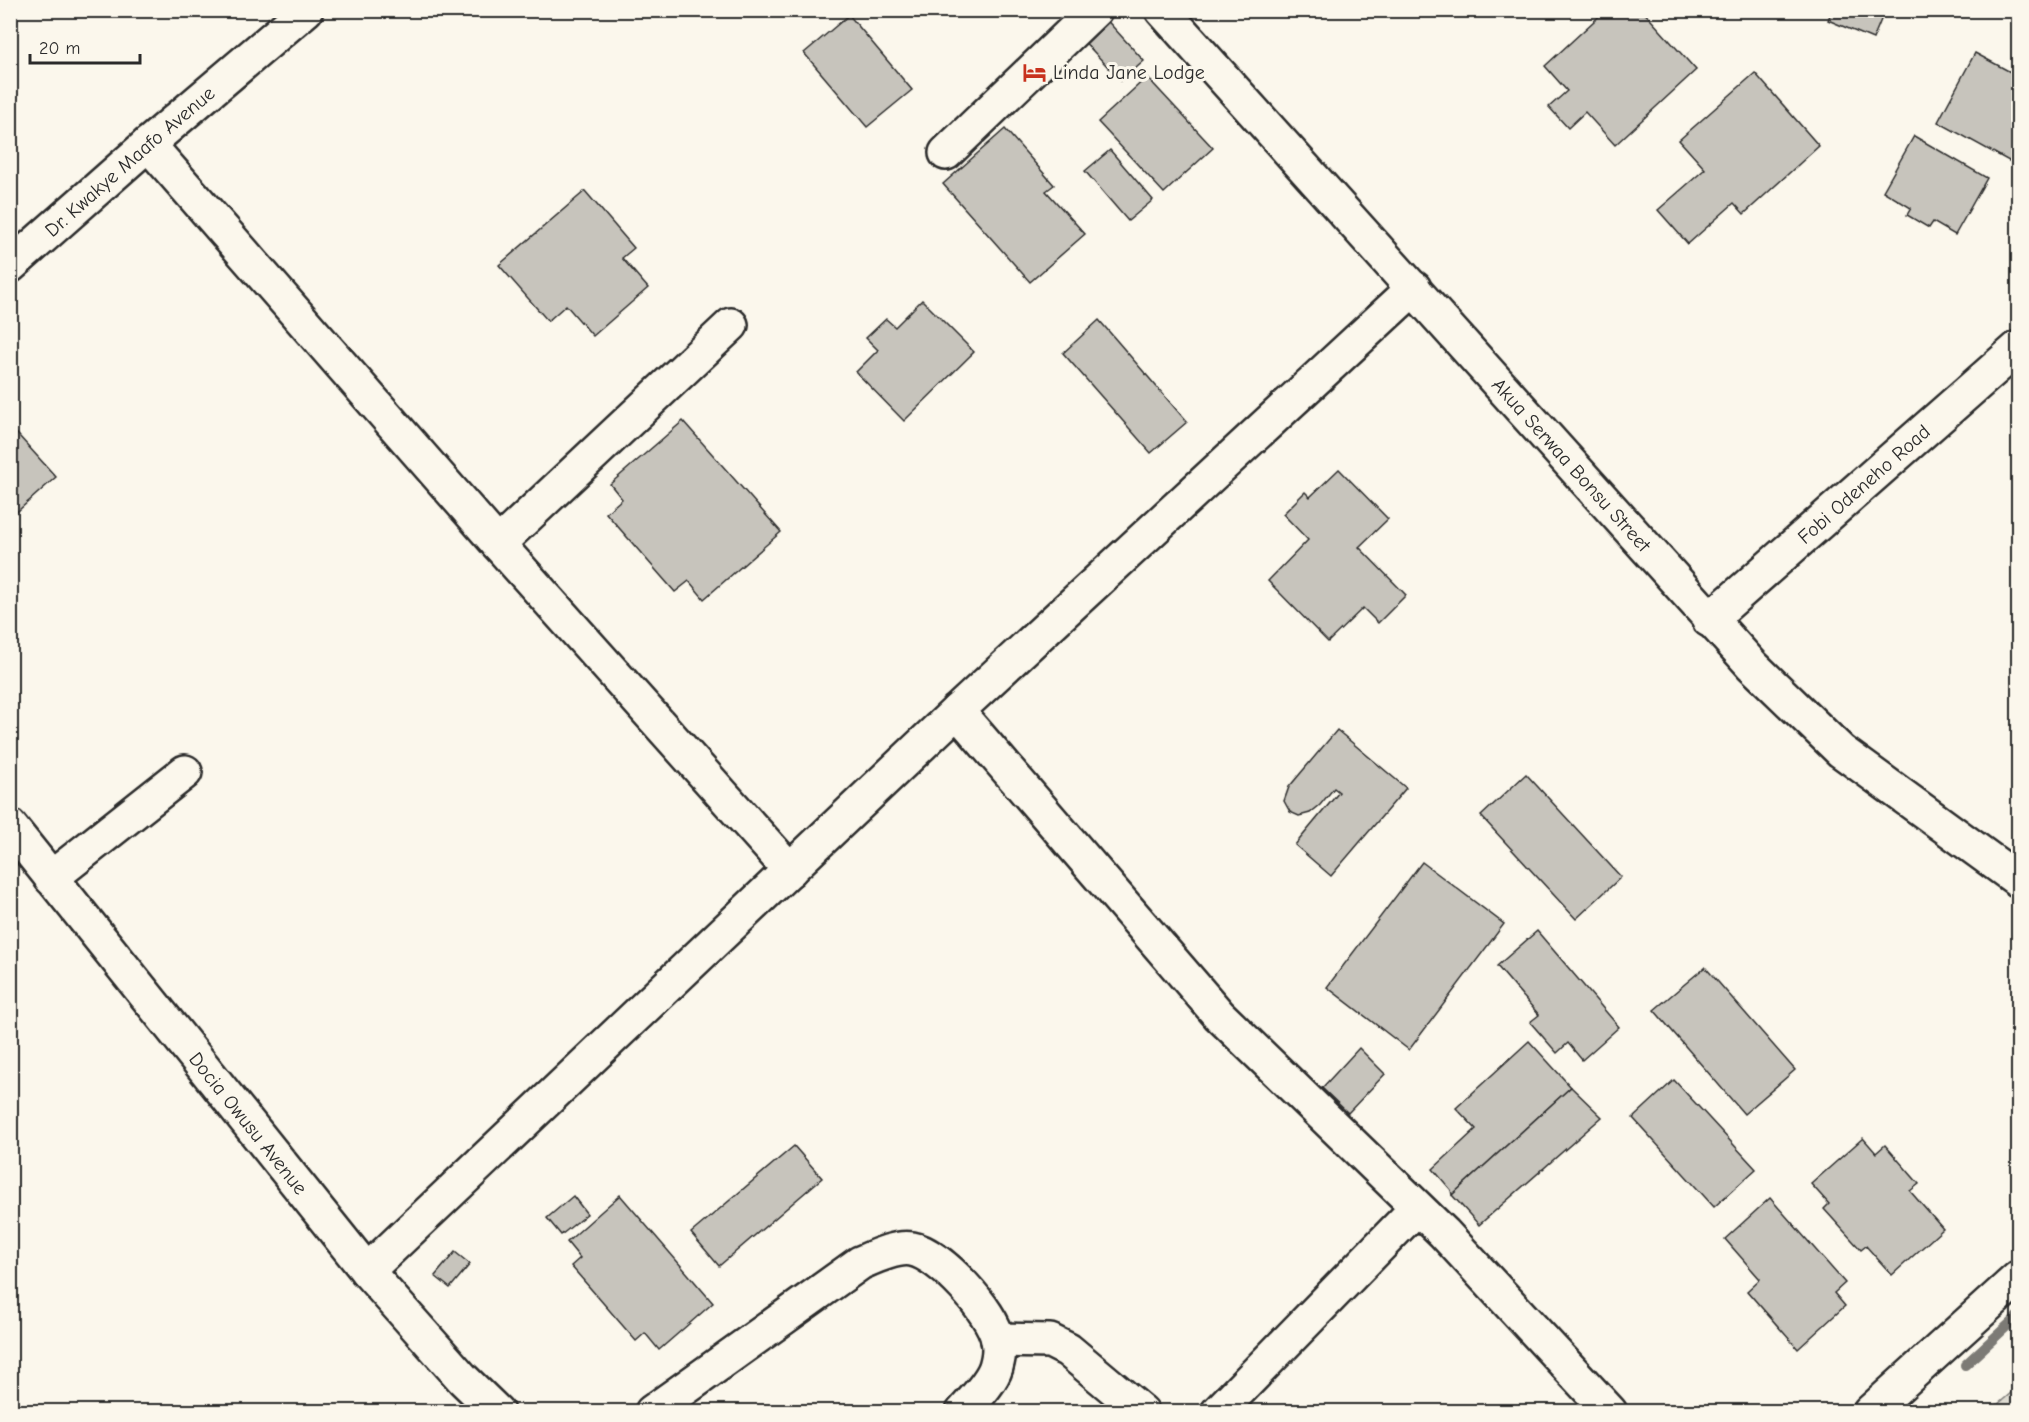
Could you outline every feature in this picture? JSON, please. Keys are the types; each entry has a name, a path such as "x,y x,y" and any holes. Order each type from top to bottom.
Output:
{"street":[{"name":"Dr. Kwakye Maafo Avenue","path":"10,266 148,144 306,10"},
{"path":"946,153 1095,10"},
{"name":"Akua Serwaa Bonsu Street","path":"1162,10 1414,288 1709,620 1841,751 2019,880"},
{"path":"148,144 498,544 790,870"},
{"path":"367,1271 957,711 1414,288"},
{"path":"498,544 731,325"},
{"name":"Fobi Odeneho Road","path":"1709,620 2019,348"},
{"path":"957,711 1219,1015 1417,1208 1610,1412"},
{"path":"51,878 185,772"},
{"name":"Docia Owusu Avenue","path":"10,826 367,1271 463,1379 497,1412"},
{"path":"1218,1412 1417,1208"},
{"path":"652,1412 850,1270 886,1253 911,1248 934,1258 962,1285 988,1317 998,1340 995,1369 963,1412"},
{"path":"1870,1412 2019,1278"},
{"path":"998,1340 1050,1341 1068,1350 1142,1412"}],"shaded area":[{"path":"2018,1387 2018,1411 1994,1411 1997,1405"}],"building":[{"path":"1606,10 1642,10 1696,70 1615,145 1585,112 1568,128 1549,107 1567,91 1545,66"},
{"path":"1832,10 1885,10 1873,39 1828,20"},
{"path":"849,15 912,90 867,127 804,53"},
{"path":"1102,15 1144,61 1121,81 1079,36"},
{"path":"1975,53 2018,76 2018,166 1938,122"},
{"path":"1755,73 1819,146 1744,214 1734,203 1688,244 1658,210 1705,169 1679,140"},
{"path":"1147,77 1213,148 1164,193 1098,122"},
{"path":"1005,129 1054,185 1046,191 1085,234 1030,282 943,184"},
{"path":"1914,136 1987,178 1955,235 1933,222 1929,228 1907,215 1911,208 1883,191"},
{"path":"1110,150 1153,200 1128,221 1085,171"},
{"path":"585,191 634,248 622,258 648,288 593,336 566,305 548,321 499,265"},
{"path":"922,300 974,352 904,421 856,372 878,350 866,338 886,319 895,327"},
{"path":"1099,320 1187,422 1151,453 1063,353"},
{"path":"683,421 781,532 704,599 689,581 675,592 606,513 622,499 610,484"},
{"path":"10,426 56,477 10,518"},
{"path":"1339,469 1388,519 1359,547 1406,595 1378,623 1363,608 1328,642 1268,581 1308,540 1283,514 1305,492 1310,497"},
{"path":"1337,730 1406,788 1331,876 1295,845 1339,792 1334,788 1310,813 1299,816 1290,812 1284,801 1289,787"},
{"path":"1526,774 1621,877 1576,919 1481,816"},
{"path":"1422,862 1504,924 1409,1050 1327,987"},
{"path":"1537,931 1619,1027 1582,1060 1568,1043 1557,1053 1530,1022 1539,1015 1497,966"},
{"path":"1705,967 1795,1070 1744,1114 1654,1010"},
{"path":"1529,1041 1571,1087 1452,1195 1451,1190 1433,1169 1476,1129 1456,1108"},
{"path":"1359,1048 1385,1074 1348,1113 1322,1088"},
{"path":"1674,1080 1756,1169 1714,1207 1633,1118"},
{"path":"1571,1087 1602,1117 1479,1225 1452,1195"},
{"path":"1863,1138 1876,1153 1885,1145 1919,1184 1910,1191 1943,1229 1892,1275 1866,1246 1861,1250 1824,1209 1829,1204 1811,1184"},
{"path":"794,1146 822,1178 719,1266 691,1233"},
{"path":"620,1195 713,1303 659,1350 645,1333 636,1341 571,1266 580,1258 567,1242"},
{"path":"573,1196 587,1214 561,1235 547,1218"},
{"path":"1770,1198 1845,1283 1834,1293 1845,1306 1798,1349 1747,1291 1760,1279 1725,1239"},
{"path":"455,1252 470,1264 450,1288 435,1276"}],"waterway":[{"path":"1965,1365 2018,1316"}],"place":[{"name":"Linda Jane Lodge","path":"1035,72"}]}
